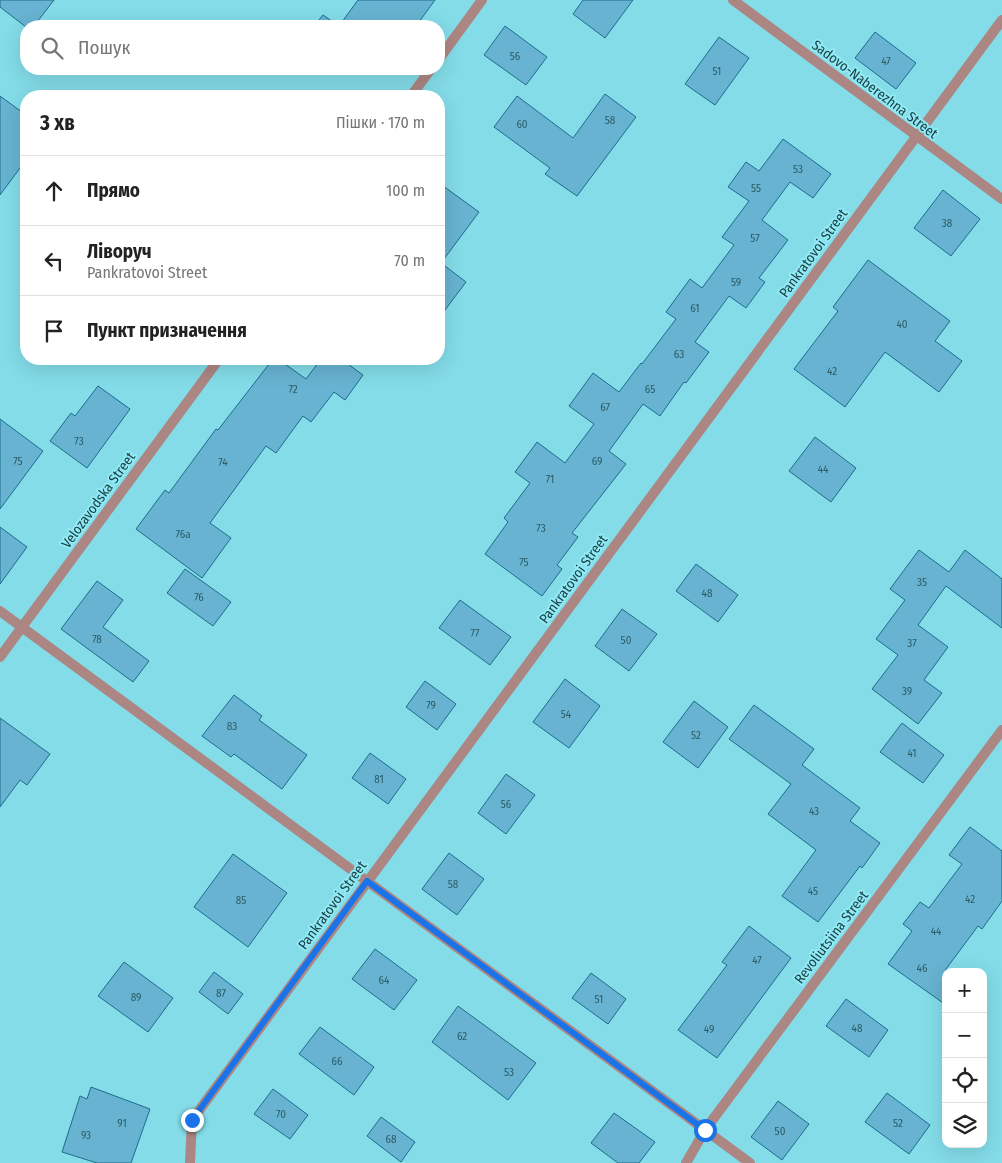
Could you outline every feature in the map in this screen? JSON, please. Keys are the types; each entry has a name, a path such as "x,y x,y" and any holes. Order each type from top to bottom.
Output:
{"street":[{"path":"445,51 482,0"},
{"name":"Sadovo-Naberezhna Street","path":"733,0 1002,199"},
{"name":"Pankratovoi Street","path":"190,1163 192,1120 1002,20"},
{"path":"415,90 427,75"},
{"name":"Velozavodska Street","path":"0,657 215,365"},
{"path":"0,611 750,1163"},
{"name":"Revoliutsiina Street","path":"686,1163 705,1130 1002,730"}],"building":[{"path":"0,0 54,0 39,20 20,20 20,22 0,7"},
{"path":"358,0 435,0 420,20 343,20"},
{"path":"583,0 633,0 605,38 573,14"},
{"path":"323,15 330,20 319,20"},
{"path":"505,26 547,57 526,85 484,55"},
{"path":"875,32 916,63 896,89 855,58"},
{"path":"719,37 749,58 715,105 685,84"},
{"path":"605,94 636,117 577,196 545,174 550,168 494,127 517,96 573,138"},
{"path":"0,96 20,111 20,168 0,195"},
{"path":"783,139 831,174 813,198 790,182 762,220 788,240 759,278 765,282 746,308 729,296 695,342 709,352 686,383 684,382 660,416 643,404 609,451 626,464 572,533 578,537 557,565 562,569 542,596 485,554 508,522 504,518 530,483 515,472 537,442 565,463 594,424 569,406 593,373 619,392 642,364 676,319 666,312 690,279 702,288 734,245 722,237 749,201 728,187 746,162 759,171"},
{"path":"445,187 479,212 445,258"},
{"path":"943,190 980,219 951,256 914,228"},
{"path":"868,260 950,321 935,341 962,361 939,392 885,352 845,407 794,369 838,311 833,307"},
{"path":"445,266 466,282 445,310"},
{"path":"268,365 286,365 306,379 316,365 349,365 363,375 345,400 334,392 311,422 303,416 276,453 266,446 210,523 231,538 202,578 136,529 165,490 169,493 216,429 218,430"},
{"path":"98,386 130,409 87,468 50,441 71,413 75,416"},
{"path":"0,419 43,451 0,509"},
{"path":"815,437 856,468 831,502 789,471"},
{"path":"0,527 27,547 0,584"},
{"path":"919,550 949,572 965,550 1002,579 1002,628 946,586 918,625 948,647 924,680 942,693 918,724 872,689 898,655 876,639 905,600 890,589"},
{"path":"696,564 738,595 718,622 676,591"},
{"path":"185,569 231,602 213,626 167,593"},
{"path":"97,581 123,600 103,627 149,661 133,682 61,629"},
{"path":"460,600 511,637 490,665 439,628"},
{"path":"622,609 657,634 629,671 595,646"},
{"path":"565,679 600,706 569,748 533,722"},
{"path":"425,681 456,704 437,730 406,707"},
{"path":"234,695 262,716 259,720 307,755 282,789 234,754 231,757 202,736"},
{"path":"694,701 728,727 698,768 663,742"},
{"path":"754,705 814,749 802,765 860,808 850,821 880,843 862,868 860,866 818,922 782,896 816,850 768,814 791,784 729,739"},
{"path":"0,718 50,754 27,785 20,780 0,807"},
{"path":"902,723 944,755 923,783 880,752"},
{"path":"370,753 406,779 388,804 352,778"},
{"path":"506,774 535,795 506,834 478,813"},
{"path":"970,827 1002,851 1002,901 982,929 978,926 947,968 942,968 942,1002 888,964 912,931 903,924 920,902 929,908 962,864 949,855"},
{"path":"449,853 484,879 457,915 422,889"},
{"path":"233,854 287,893 248,947 194,907"},
{"path":"749,926 791,958 717,1058 678,1030 727,965 722,962"},
{"path":"375,949 417,980 394,1010 352,979"},
{"path":"124,962 173,998 148,1032 98,996"},
{"path":"214,972 243,994 228,1014 199,992"},
{"path":"591,973 626,999 608,1024 572,998"},
{"path":"846,999 888,1030 869,1057 826,1026"},
{"path":"458,1006 536,1063 508,1100 432,1042"},
{"path":"320,1027 374,1067 354,1095 299,1054"},
{"path":"91,1087 150,1109 131,1163 97,1163 62,1152 80,1096 87,1099"},
{"path":"273,1089 308,1115 290,1139 254,1114"},
{"path":"887,1093 930,1125 909,1154 865,1122"},
{"path":"778,1101 809,1124 782,1160 751,1137"},
{"path":"614,1113 655,1142 639,1163 618,1163 591,1143"},
{"path":"381,1117 415,1142 401,1162 367,1136"}],"route":[{"path":"192,1120 367,881 705,1130"}]}
